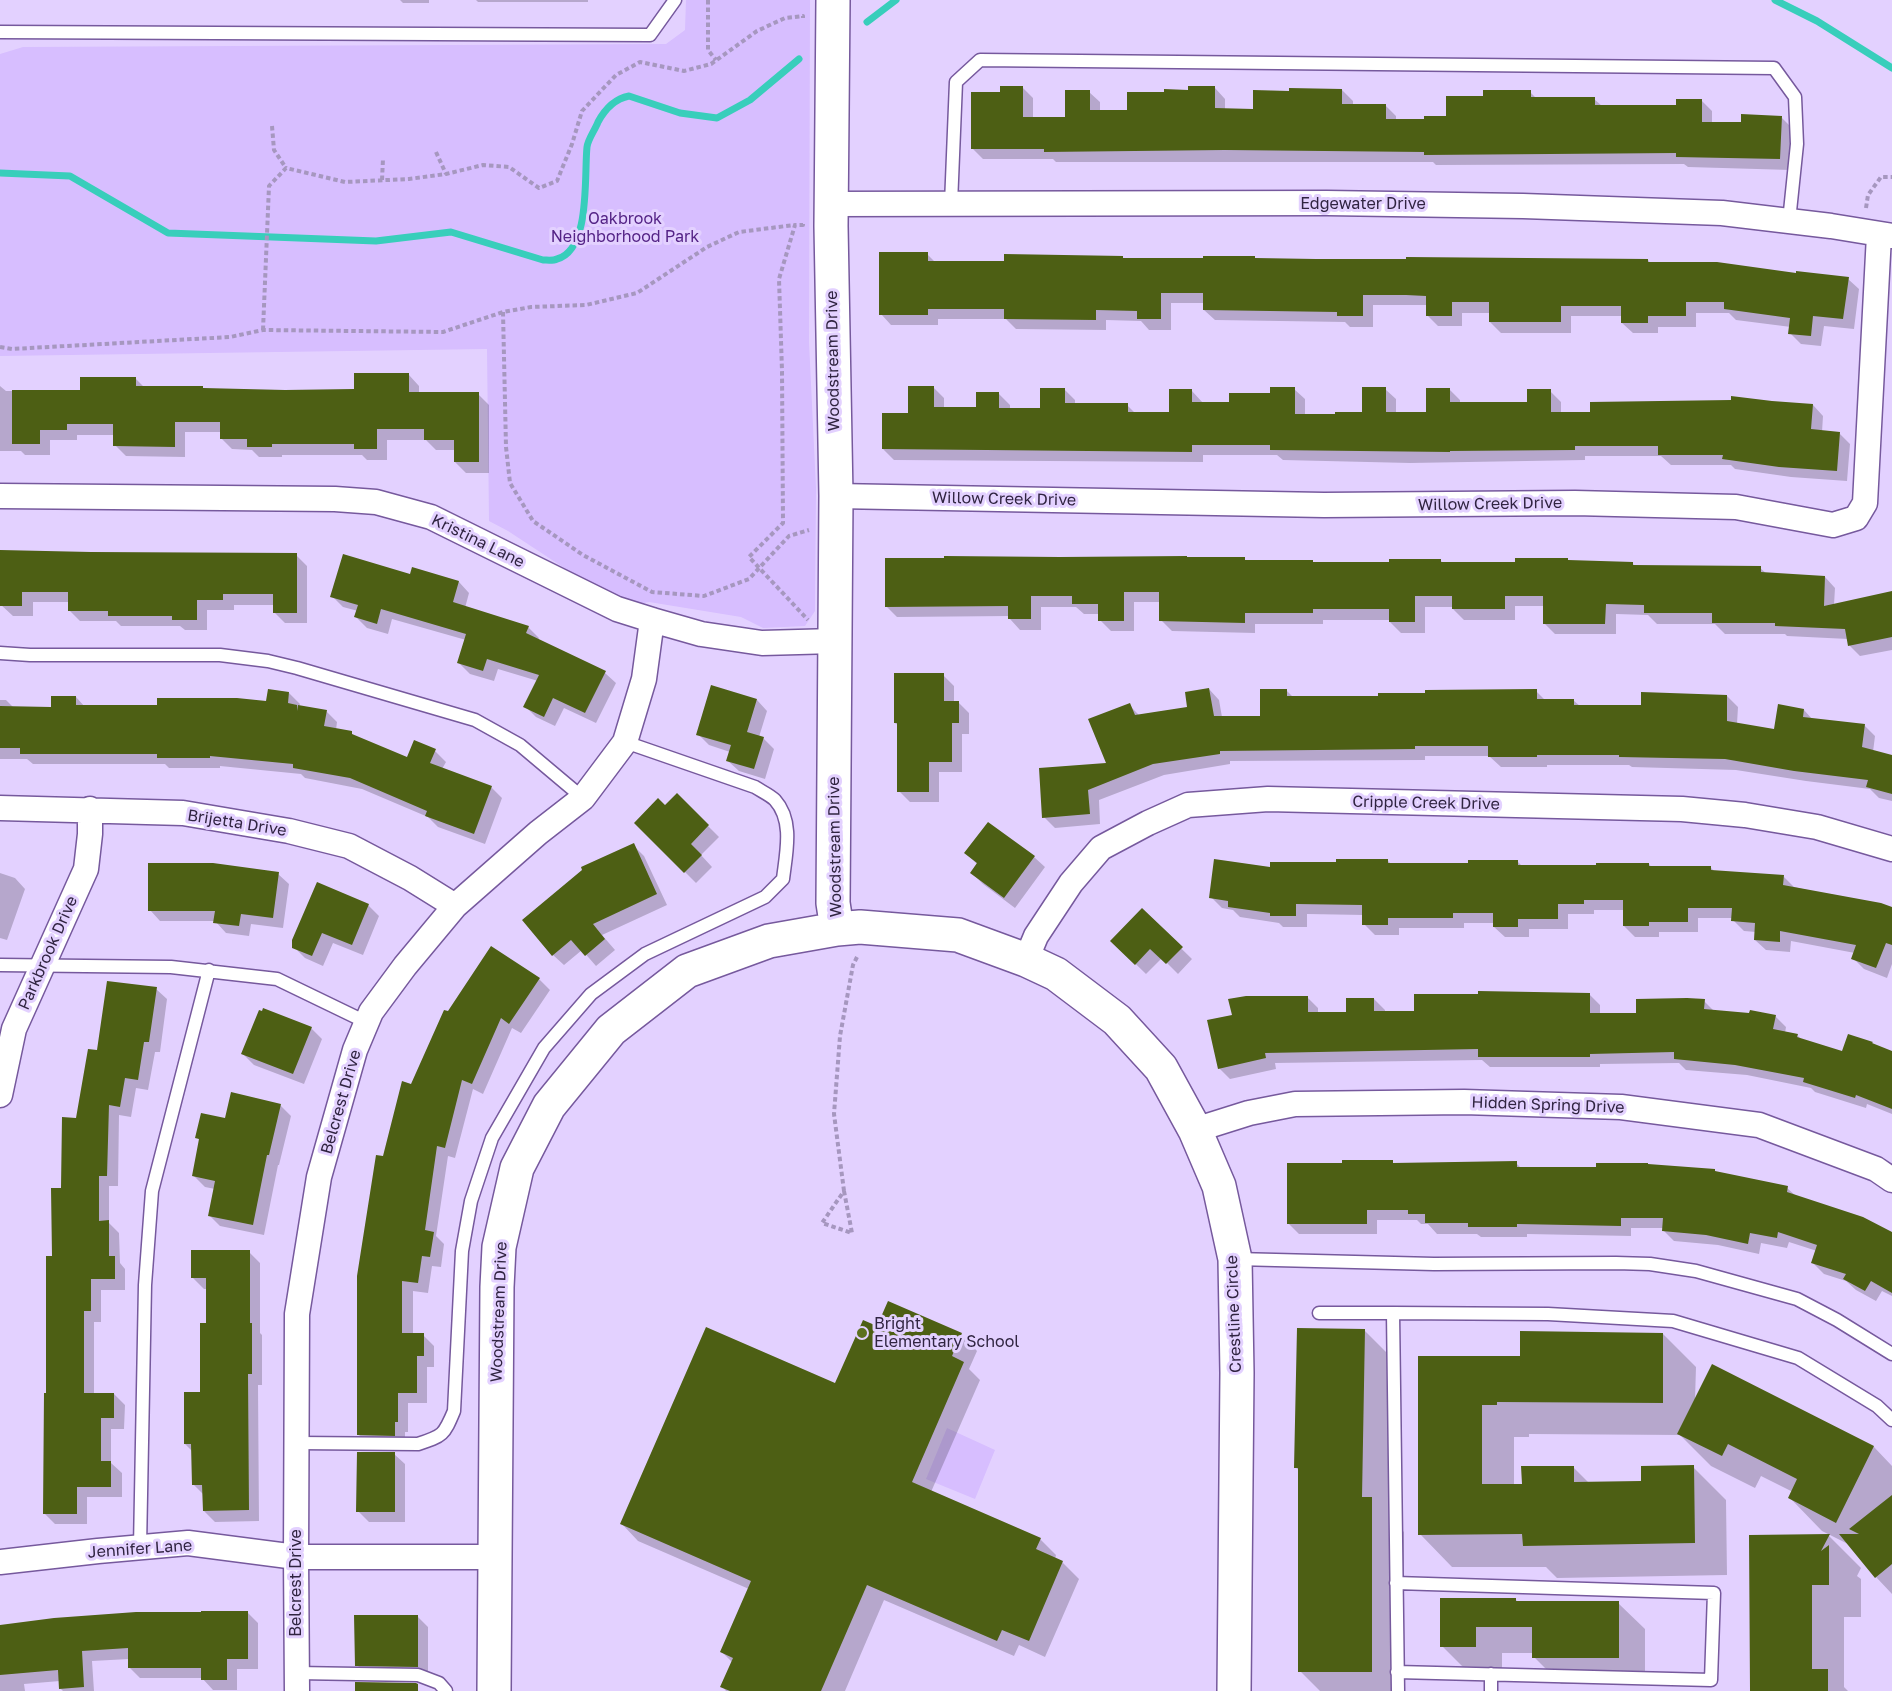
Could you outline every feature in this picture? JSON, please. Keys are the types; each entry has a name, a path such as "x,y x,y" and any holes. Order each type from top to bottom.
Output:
{"street":[{"name":"Woodstream Drive","path":"494,1691 499,1247 517,1168 549,1106 611,1030 687,971 769,941 837,929 833,903 836,496 817,209 833,0"},
{"name":"Edgewater Drive","path":"817,209 951,204 1327,203 1523,206 1722,213 1789,220 1885,235"},
{"name":"Willow Creek Drive","path":"836,496 1324,505 1575,503 1736,507 1833,525 1856,518 1865,503 1885,235"},
{"name":"Kristina Lane","path":"0,496 335,499 375,502 431,517 617,609 652,620 701,634 762,643 835,641"},
{"name":"Belcrest Drive","path":"297,1682 297,1314 319,1177 355,1050 371,1012 405,966 455,906 538,833 583,798 625,742 644,679 652,620"},
{"name":"Cripple Creek Drive","path":"1026,960 1036,936 1071,883 1101,848 1148,822 1188,805 1268,800 1682,809 1745,815 1817,827 1892,849"},
{"name":"Brijetta Drive","path":"0,808 183,813 289,831 349,846 410,878 455,906"},
{"name":"Parkbrook Drive","path":"0,1095 14,1029 86,869 90,809"},
{"name":"Crestline Circle","path":"837,929 860,927 958,935 1026,960 1056,974 1117,1020 1161,1068 1195,1130 1219,1186 1235,1259 1237,1372 1234,1691"},
{"name":"Hidden Spring Drive","path":"1195,1130 1249,1113 1296,1104 1464,1102 1621,1107 1759,1125 1876,1169 1892,1180"},
{"name":"Jennifer Lane","path":"0,1562 189,1543 296,1557 495,1557"}],"lane":[{"path":"0,32 650,35 675,0"},
{"path":"951,204 956,82 980,60 1774,68 1796,97 1797,144 1789,220"},
{"path":"0,653 220,655 268,661 297,668 475,720 519,745 583,798"},
{"path":"297,1443 418,1444 436,1438 445,1432 454,1411 462,1251 471,1201 492,1138 544,1048 591,994 645,954 765,897 783,879 787,825 782,810 774,799 755,787 625,742"},
{"path":"0,966 171,967 277,980 366,1022"},
{"path":"140,1547 146,1285 152,1191 209,970"},
{"path":"1235,1259 1434,1264 1650,1264 1696,1271 1797,1299 1837,1320 1892,1354"},
{"path":"1319,1313 1548,1314 1673,1321 1798,1358 1877,1406 1892,1420"},
{"path":"1393,1313 1398,1691"},
{"path":"1396,1583 1714,1593 1711,1680 1397,1672"},
{"path":"1491,1674 1491,1691"},
{"path":"297,1682 418,1675 439,1683 446,1691"}],"path":[{"path":"708,0 708,50 716,60"},
{"path":"272,126 274,150 286,168 345,182 409,179 446,174 483,165 509,167 539,188 557,181 582,111 616,75 640,62 684,71 711,64 757,31 785,18 803,16 803,28"},
{"path":"436,152 446,174"},
{"path":"382,180 383,159"},
{"path":"263,330 269,186 286,168"},
{"path":"1865,212 1868,195 1881,177 1892,177"},
{"path":"0,346 12,349 230,337 263,330 442,332 503,312 531,307 586,305 637,293 707,247 739,232 803,225 817,209"},
{"path":"795,225 779,279 783,523 749,558 808,620"},
{"path":"503,312 506,447 510,483 533,521 583,555 652,592 704,596 749,579 789,536 815,528"},
{"path":"844,1191 822,1222 852,1233 834,1114 840,1036 853,965 859,953"}],"green space":[{"name":"Oakbrook Neighborhood Park","path":"686,0 810,0 809,342 816,488 815,611 805,626 763,628 741,617 649,602 628,606 489,521 487,349 0,356 0,54 23,47 666,44 685,30"},
{"path":"947,1428 995,1450 975,1499 926,1479"}],"building":[{"path":"1000,86 1023,86 1023,117 1065,117 1065,90 1090,90 1090,110 1127,110 1127,92 1188,90 1188,86 1215,86 1215,108 1253,109 1253,90 1342,89 1342,104 1386,104 1386,119 1424,119 1424,116 1446,116 1446,96 1483,96 1483,90 1531,90 1531,97 1595,97 1595,105 1676,105 1676,99 1702,99 1702,122 1741,122 1741,114 1782,116 1780,159 1676,157 1676,153 1424,155 1424,152 1225,150 1044,152 1044,149 971,149 971,92 1000,92"},
{"path":"879,252 928,252 928,261 1004,261 1004,254 1123,256 1123,258 1255,256 1255,258 1316,259 1406,259 1406,257 1648,259 1648,262 1717,262 1796,273 1796,271 1849,277 1843,319 1813,316 1811,336 1788,334 1790,318 1724,309 1724,302 1686,302 1686,316 1648,316 1648,323 1621,323 1621,306 1561,306 1561,322 1489,322 1489,302 1452,302 1452,316 1426,316 1426,296 1406,295 1363,295 1363,316 1337,316 1337,312 1203,310 1203,293 1161,293 1161,319 1137,319 1137,311 1096,310 1096,320 1004,319 1004,309 928,309 928,315 879,315"},
{"path":"354,373 409,373 409,392 479,392 479,462 454,462 454,440 424,440 424,429 377,429 377,449 354,449 354,444 272,444 272,447 247,447 247,439 220,439 220,422 175,422 175,447 113,446 113,424 67,424 67,430 40,430 40,444 12,444 12,390 80,390 80,377 136,377 136,386 285,390 354,389"},
{"path":"908,386 934,386 934,407 976,407 976,392 999,392 999,408 1040,408 1040,388 1065,388 1065,403 1128,403 1128,412 1169,412 1169,389 1192,389 1192,402 1229,402 1229,393 1270,393 1270,387 1295,387 1295,414 1362,412 1362,387 1386,387 1386,412 1426,412 1426,388 1450,388 1450,402 1527,402 1527,389 1551,389 1551,412 1590,412 1590,402 1731,400 1731,396 1813,404 1811,429 1840,432 1837,471 1779,467 1722,459 1723,455 1658,455 1658,446 1575,446 1575,450 1450,452 1270,450 1270,445 1192,445 1192,452 882,449 882,413 908,413"},
{"path":"0,550 297,553 297,613 273,613 273,594 223,594 223,600 197,600 197,620 172,620 172,616 108,616 108,611 68,611 68,592 22,592 22,606 0,606"},
{"path":"343,554 410,574 412,567 459,581 453,602 529,626 526,633 606,671 585,713 553,698 544,717 523,707 539,675 487,659 483,671 457,663 466,634 381,609 377,624 354,617 358,605 330,597"},
{"path":"944,556 1187,556 1245,557 1245,560 1313,560 1313,562 1441,559 1441,562 1515,562 1515,558 1568,558 1568,560 1633,562 1633,565 1761,566 1761,572 1825,576 1824,606 1892,591 1892,637 1848,646 1845,629 1775,626 1775,623 1712,623 1712,613 1644,613 1644,605 1606,604 1605,624 1543,624 1543,596 1505,596 1505,609 1452,609 1452,596 1415,596 1415,622 1389,622 1389,609 1313,609 1313,613 1245,613 1245,623 1159,621 1159,592 1124,592 1124,621 1098,621 1098,604 1072,604 1072,596 1031,596 1031,619 1008,619 1008,606 885,607 885,558 944,558"},
{"path":"894,673 944,673 944,701 959,701 959,723 952,723 952,762 929,762 929,792 897,792"},
{"path":"711,685 757,699 747,732 764,737 754,769 726,761 731,745 696,735"},
{"path":"1209,688 1214,716 1260,716 1260,689 1287,689 1287,696 1378,696 1378,693 1425,693 1425,690 1537,689 1537,699 1574,699 1574,705 1641,705 1641,692 1727,695 1727,721 1774,729 1778,704 1804,709 1803,717 1865,724 1862,747 1892,755 1892,794 1866,787 1868,780 1794,771 1725,759 1619,757 1619,755 1488,757 1488,746 1220,751 1220,754 1153,764 1088,790 1090,814 1042,818 1039,768 1106,763 1088,719 1130,703 1135,715 1187,707 1185,692"},
{"path":"268,689 289,692 288,703 297,705 297,711 298,705 327,710 324,726 352,731 352,734 407,757 414,740 436,749 430,763 492,786 474,834 425,816 427,811 350,778 293,768 293,764 210,756 210,758 157,758 157,754 20,754 20,748 0,748 0,706 51,707 51,696 76,696 76,705 157,705 157,698 237,698 266,701"},
{"path":"677,793 709,825 691,844 702,855 684,873 634,823 658,798 665,805"},
{"path":"988,822 1035,856 1004,898 970,873 977,863 964,853"},
{"path":"634,843 657,894 593,924 605,939 585,956 571,940 552,956 522,920 582,870 581,867"},
{"path":"1214,859 1270,867 1270,862 1336,862 1336,859 1388,859 1388,863 1468,863 1468,860 1518,860 1518,865 1649,863 1649,866 1711,866 1711,870 1784,875 1783,885 1892,907 1892,945 1886,943 1876,968 1851,959 1856,945 1780,931 1780,942 1754,940 1755,923 1731,921 1732,908 1688,908 1688,922 1649,922 1649,926 1623,926 1623,900 1584,900 1584,904 1558,904 1558,919 1518,919 1518,927 1493,927 1493,913 1453,913 1453,918 1388,918 1388,925 1362,925 1362,905 1296,904 1296,916 1270,916 1270,913 1228,907 1228,901 1209,898"},
{"path":"148,863 213,863 279,872 273,918 241,914 239,926 213,923 215,911 148,911"},
{"path":"317,882 369,904 352,945 322,933 312,956 292,948 292,940"},
{"path":"1142,908 1183,947 1166,964 1150,949 1135,965 1110,941"},
{"path":"491,946 540,978 509,1024 501,1018 472,1084 462,1080 445,1148 437,1146 425,1230 434,1232 430,1257 422,1256 418,1283 402,1281 402,1333 424,1333 424,1356 417,1356 417,1393 398,1393 398,1422 395,1422 395,1436 357,1435 357,1276 376,1155 383,1156 402,1081 411,1084 444,1010 448,1011"},
{"path":"107,981 157,987 149,1042 144,1042 138,1080 125,1078 120,1107 109,1105 107,1176 99,1176 99,1221 109,1220 109,1256 115,1256 115,1279 91,1279 91,1311 84,1311 84,1393 114,1393 114,1418 101,1418 101,1461 111,1461 111,1487 77,1487 77,1514 43,1514 46,1256 52,1256 51,1188 61,1188 62,1117 76,1118 88,1049 97,1050"},
{"path":"1478,991 1590,993 1590,1013 1636,1013 1636,999 1705,999 1704,1009 1749,1013 1750,1010 1776,1015 1773,1029 1798,1034 1797,1037 1842,1051 1848,1034 1892,1051 1892,1109 1856,1095 1855,1098 1803,1082 1804,1078 1735,1065 1674,1059 1674,1052 1590,1054 1590,1057 1478,1057 1478,1049 1265,1053 1266,1058 1218,1069 1207,1020 1232,1015 1228,999 1246,996 1308,996 1308,1012 1346,1012 1346,998 1374,998 1374,1011 1414,1011 1414,994 1478,994"},
{"path":"263,1008 312,1027 293,1074 241,1054 259,1010 262,1011"},
{"path":"231,1092 281,1104 269,1155 267,1155 253,1225 208,1216 215,1181 192,1176 199,1139 195,1138 201,1113 225,1118"},
{"path":"1342,1160 1393,1160 1393,1163 1517,1161 1517,1167 1596,1167 1596,1163 1648,1163 1715,1169 1715,1171 1788,1186 1787,1192 1863,1217 1892,1232 1892,1293 1871,1281 1865,1291 1843,1279 1846,1274 1811,1263 1817,1245 1778,1232 1777,1238 1750,1233 1748,1244 1706,1235 1662,1231 1663,1218 1621,1218 1621,1226 1517,1224 1517,1227 1468,1227 1468,1223 1425,1223 1425,1214 1408,1214 1408,1210 1367,1210 1367,1224 1287,1224 1287,1163 1342,1163"},
{"path":"191,1250 250,1250 252,1374 248,1374 249,1510 203,1511 202,1485 192,1485 191,1444 184,1444 184,1392 200,1392 200,1323 206,1323 206,1278 191,1278"},
{"path":"888,1301 962,1333 952,1356 964,1362 912,1482 1041,1538 1036,1549 1063,1561 1029,1641 1002,1630 997,1641 867,1585 821,1691 730,1691 720,1687 733,1658 720,1652 751,1581 620,1524 706,1327 835,1383 863,1320 877,1326"},
{"path":"1297,1328 1365,1329 1362,1497 1372,1497 1372,1672 1298,1672 1298,1468 1294,1468"},
{"path":"1520,1331 1663,1333 1663,1403 1497,1402 1497,1405 1482,1405 1482,1484 1522,1484 1521,1466 1574,1466 1574,1482 1641,1481 1641,1466 1694,1465 1695,1543 1523,1546 1522,1534 1418,1535 1418,1356 1520,1356"},
{"path":"1712,1364 1874,1446 1836,1523 1788,1498 1797,1479 1728,1444 1722,1456 1677,1434"},
{"path":"357,1452 395,1452 395,1512 356,1512"},
{"path":"1892,1495 1892,1564 1875,1578 1839,1534 1859,1534 1849,1529"},
{"path":"1830,1534 1821,1551 1829,1545 1829,1585 1812,1585 1812,1669 1828,1669 1828,1691 1750,1691 1749,1535"},
{"path":"1440,1598 1619,1601 1619,1658 1532,1658 1532,1627 1476,1627 1476,1647 1440,1647"},
{"path":"248,1611 248,1659 227,1659 227,1680 201,1680 201,1668 128,1668 128,1648 82,1651 84,1687 59,1689 58,1670 0,1675 0,1625 54,1618 136,1612"},
{"path":"354,1615 418,1615 418,1667 355,1666"},
{"path":"355,1682 416,1683 418,1691 355,1691"}],"waterway":[{"path":"867,22 896,0"},
{"path":"1775,0 1817,21 1892,68"},
{"path":"0,173 70,176 168,233 376,241 451,232 543,260 554,260 568,253 576,242 584,210 588,144 601,117 611,105 629,96 680,113 717,118 750,100 799,59"}],"place":[{"name":"Bright Elementary School","path":"862,1333"}]}
